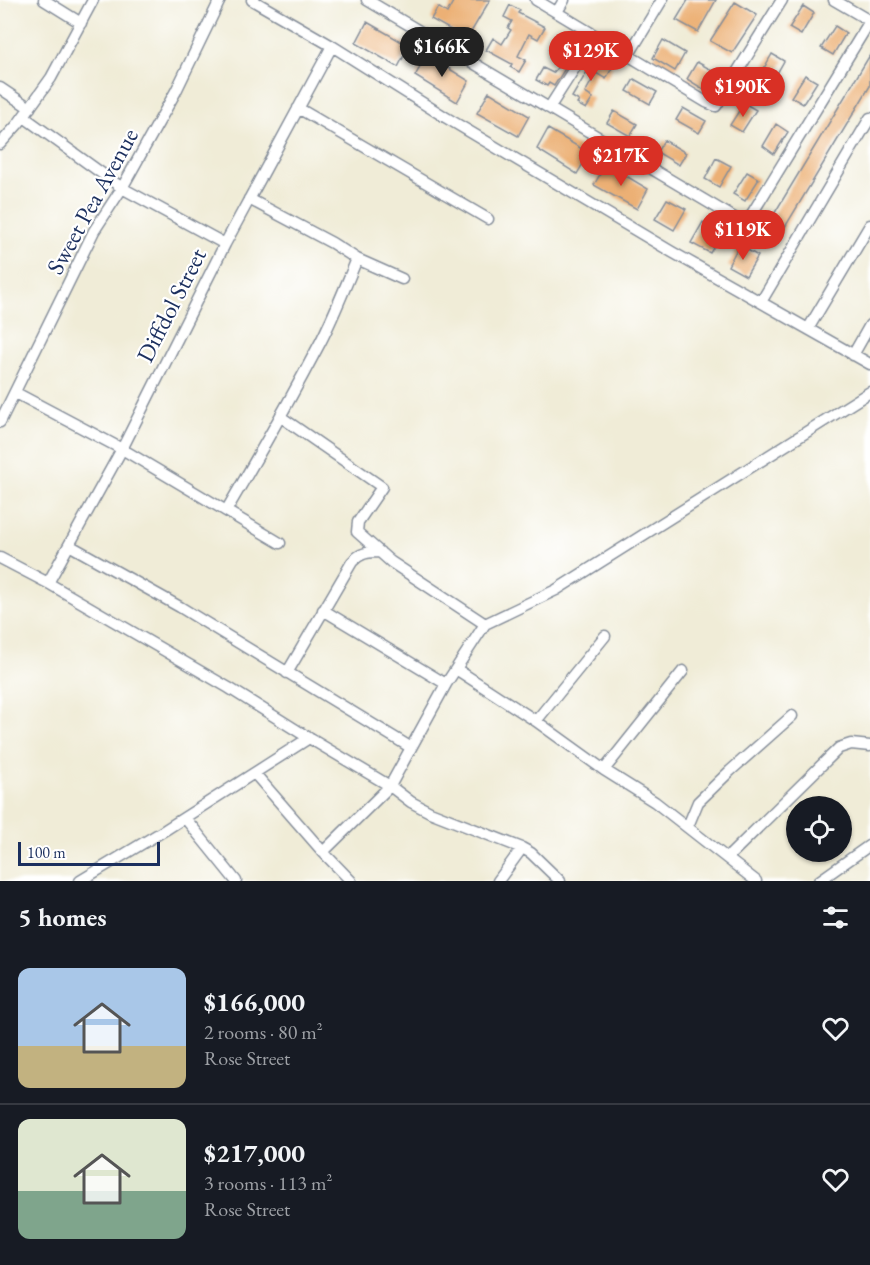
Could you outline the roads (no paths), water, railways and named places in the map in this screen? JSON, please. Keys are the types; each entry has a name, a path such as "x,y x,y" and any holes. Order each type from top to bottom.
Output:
{"street":[{"path":"44,0 81,23"},
{"path":"0,144 51,78 93,0"},
{"name":"Sweet Pea Avenue","path":"0,422 94,231 122,188 176,91 220,0"},
{"path":"252,0 672,252 870,364"},
{"path":"367,0 743,224 750,217 870,21 834,0"},
{"path":"536,0 716,106 783,0"},
{"path":"557,12 564,0"},
{"path":"628,56 662,0"},
{"path":"549,108 595,36"},
{"name":"Diffdol Street","path":"48,583 122,449 225,244 332,46"},
{"path":"0,88 122,188 225,244"},
{"path":"298,108 489,219"},
{"path":"761,302 870,118"},
{"path":"249,199 333,243 357,259 402,279"},
{"path":"808,329 870,225"},
{"path":"226,511 281,417 320,342 357,259"},
{"path":"853,355 870,325"},
{"path":"322,852 390,786 446,684 485,624 556,590 870,392"},
{"path":"16,393 122,449 280,543"},
{"path":"281,417 382,488 358,522 357,532 380,552 485,624"},
{"path":"69,545 180,607 410,747"},
{"path":"287,673 357,556 380,552"},
{"path":"0,558 48,583 230,688 390,786 411,802 531,853 560,881"},
{"path":"323,610 446,684"},
{"path":"536,721 605,636"},
{"path":"456,669 536,721 603,770 647,796 756,881"},
{"path":"603,770 683,671"},
{"path":"688,826 698,802 792,716"},
{"path":"85,880 309,738"},
{"path":"727,858 839,748 851,744 870,746"},
{"path":"255,774 322,852 351,881"},
{"path":"185,818 236,881"},
{"path":"819,881 870,845"},
{"path":"498,881 522,848"}]}
